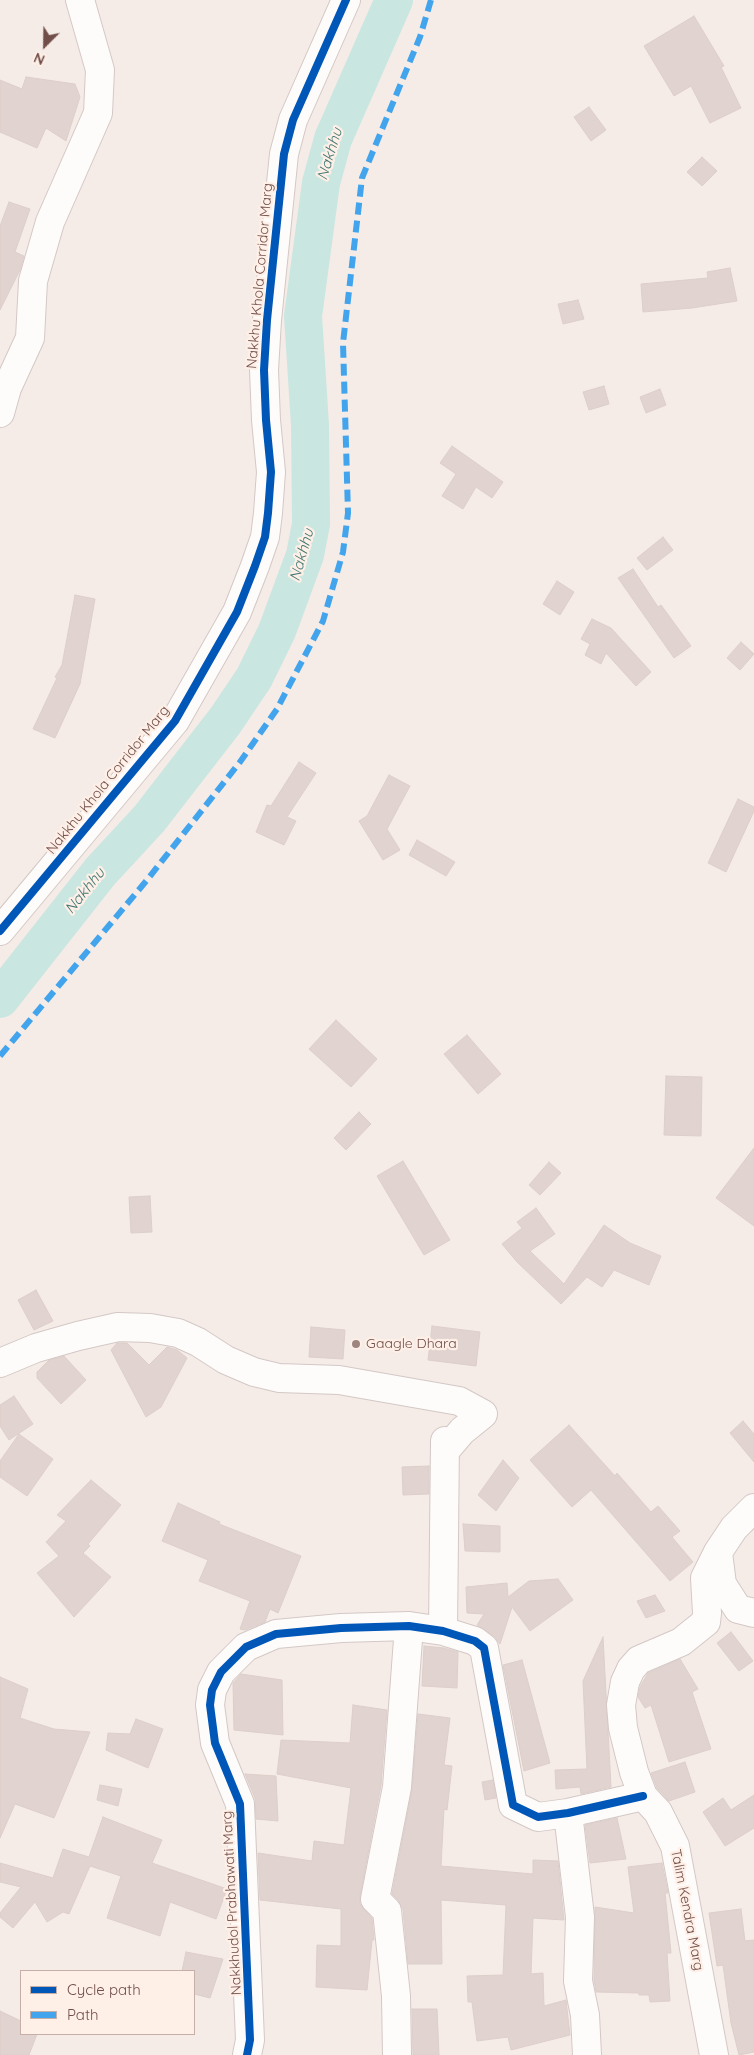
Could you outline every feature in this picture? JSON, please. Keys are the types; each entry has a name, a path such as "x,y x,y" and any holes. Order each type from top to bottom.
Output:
{"street":[{"path":"0,412 7,388 30,338 33,281 50,222 98,112 100,70 80,0"},
{"name":"Nakkhu Khola Corridor Marg","path":"0,931 175,721 237,612 255,566 265,537 271,472 264,370 267,320 284,154 293,120 346,0"},
{"path":"0,1363 36,1348 78,1336 118,1327 150,1328 178,1333 198,1342 226,1360 254,1372 279,1378 339,1380 459,1401 483,1414 445,1446 443,1632"},
{"name":"Talim Kendra Marg","path":"714,2055 675,1846 658,1812 643,1796 634,1772 623,1728 621,1705 624,1682 631,1669 639,1660 680,1642 706,1622 705,1578 718,1552 734,1528 754,1508"},
{"path":"718,1552 722,1584 738,1608 754,1613"},
{"path":"397,2055 396,1996 387,1910 375,1899 397,1787 409,1626"},
{"name":"Nakkhudol Prabhawati Marg","path":"248,2055 250,2040 240,1804 215,1743 210,1705 212,1690 221,1672 246,1647 276,1634 341,1628 409,1626 443,1632 476,1641 484,1648 513,1805 538,1817 568,1813 643,1796"},
{"path":"568,1813 580,1917 578,1981 585,2015 587,2055"}],"building":[{"path":"694,16 724,66 721,67 741,108 710,123 691,86 674,96 644,46"},
{"path":"26,77 75,84 80,97 66,141 46,128 37,148 0,132 0,80 22,89"},
{"path":"589,107 606,130 591,141 574,117"},
{"path":"702,157 717,171 702,186 687,172"},
{"path":"9,202 30,209 15,252 24,256 20,270 0,310 0,226"},
{"path":"730,268 737,301 692,308 643,312 641,284 708,278 707,272"},
{"path":"578,300 584,319 563,324 558,304"},
{"path":"604,386 609,404 589,410 583,392"},
{"path":"660,389 666,405 646,413 640,397"},
{"path":"452,446 503,482 492,498 476,487 463,509 442,496 456,474 440,463"},
{"path":"663,537 673,550 647,570 637,558"},
{"path":"633,569 658,607 661,605 691,646 674,658 618,578"},
{"path":"557,581 574,592 560,615 543,604"},
{"path":"75,595 95,599 80,684 55,738 33,729 62,665"},
{"path":"592,619 611,628 651,672 636,686 606,653 601,664 585,655 590,644 581,639"},
{"path":"741,642 754,654 740,670 727,658"},
{"path":"299,762 316,773 287,817 296,821 284,845 256,832 267,805 271,806"},
{"path":"389,775 410,786 387,829 400,850 383,860 359,821 367,816"},
{"path":"738,799 754,807 754,811 726,872 708,863"},
{"path":"417,840 455,862 446,876 409,855"},
{"path":"336,1020 377,1059 351,1087 309,1049"},
{"path":"467,1035 501,1074 478,1094 444,1054"},
{"path":"666,1076 702,1077 701,1136 664,1135"},
{"path":"359,1112 371,1124 346,1150 334,1138"},
{"path":"754,1148 754,1226 716,1198"},
{"path":"403,1161 450,1240 424,1255 377,1176"},
{"path":"549,1162 561,1173 540,1195 529,1185"},
{"path":"150,1196 152,1232 131,1233 129,1197"},
{"path":"536,1208 555,1234 530,1251 564,1284 604,1225 630,1243 661,1256 649,1285 614,1270 602,1287 587,1277 561,1304 517,1262 502,1244 522,1228 517,1222"},
{"path":"36,1290 53,1321 34,1330 18,1300"},
{"path":"432,1326 480,1332 476,1366 428,1360"},
{"path":"311,1327 345,1330 343,1359 309,1357"},
{"path":"117,1343 127,1343 149,1365 167,1347 177,1350 187,1358 161,1407 146,1417 111,1350"},
{"path":"64,1356 86,1380 61,1404 37,1378 37,1372 49,1360"},
{"path":"14,1396 33,1424 9,1440 0,1426 0,1405"},
{"path":"743,1421 754,1434 754,1462 730,1433"},
{"path":"569,1425 615,1476 617,1473 651,1512 658,1506 680,1531 672,1537 693,1562 670,1581 591,1490 572,1507 530,1460"},
{"path":"19,1434 53,1459 27,1496 0,1477 0,1461"},
{"path":"503,1460 519,1478 496,1511 478,1495"},
{"path":"429,1466 429,1494 403,1495 402,1467"},
{"path":"91,1480 121,1505 88,1544 90,1546 83,1553 111,1577 74,1617 37,1573 59,1556 46,1542 66,1521 57,1515"},
{"path":"178,1503 220,1522 219,1524 301,1556 278,1613 270,1609 265,1622 245,1630 240,1629 250,1601 199,1581 208,1560 162,1541"},
{"path":"463,1524 500,1526 500,1552 465,1551"},
{"path":"558,1579 573,1600 530,1631 512,1607 500,1644 494,1636 477,1625 484,1614 467,1613 466,1587 507,1583 508,1597 529,1581"},
{"path":"655,1595 665,1611 646,1618 637,1601"},
{"path":"731,1632 753,1661 739,1671 717,1643"},
{"path":"603,1637 611,1787 581,1794 580,1787 556,1789 555,1770 587,1769 583,1681"},
{"path":"424,1646 444,1648 458,1652 457,1688 422,1686"},
{"path":"680,1659 698,1689 692,1692 711,1749 669,1762 651,1705 645,1708 638,1697 640,1687 648,1673"},
{"path":"522,1660 550,1763 524,1771 503,1665"},
{"path":"241,1674 282,1680 283,1735 234,1730 233,1683"},
{"path":"0,1677 28,1689 20,1718 54,1729 90,1732 54,1818 15,1804 0,1838"},
{"path":"353,1705 387,1710 381,1785 360,1896 360,1904 372,1918 374,1940 372,1940 367,1990 316,1987 317,1945 341,1946 341,1909 260,1900 258,1853 312,1861 314,1841 344,1845 351,1788 277,1774 281,1740 350,1743"},
{"path":"418,1714 450,1718 444,1765 452,1766 447,1810 444,1809 441,1866 533,1874 533,1860 558,1861 564,1920 533,1918 531,1974 543,1973 544,2006 566,2000 570,2035 511,2050 508,2037 477,2041 472,2002 468,2002 467,1976 503,1975 506,1905 441,1900 442,1964 408,1964 403,1909 392,1894 412,1790"},
{"path":"136,1719 163,1729 148,1768 106,1750 108,1733 130,1734"},
{"path":"685,1762 695,1792 669,1801 657,1788 651,1773"},
{"path":"245,1774 276,1776 278,1821 256,1819 255,1798"},
{"path":"493,1780 496,1798 485,1800 482,1782"},
{"path":"100,1785 122,1789 118,1806 97,1800"},
{"path":"754,1795 754,1828 725,1846 703,1812 723,1798 731,1810"},
{"path":"103,1817 162,1840 152,1863 227,1889 216,1919 170,1902 160,1936 107,1918 121,1876 90,1866 69,1914 63,1912 47,1922 35,1902 13,1928 0,1917 0,1913 21,1887 0,1882 0,1863 53,1878 63,1849 89,1857"},
{"path":"617,1818 626,1859 590,1863 585,1825"},
{"path":"662,1863 668,1893 665,1893 671,1953 667,1953 670,2001 650,2002 649,1995 639,1995 639,1993 596,1992 594,1980 595,1907 634,1913 628,1867"},
{"path":"741,1909 745,1941 754,1940 754,2052 739,2055 731,2023 723,1965 717,1966 709,1913"},
{"path":"186,1952 223,1959 210,1998 195,1994 195,1970 182,1970"},
{"path":"412,2009 437,2009 439,2055 413,2055"},
{"path":"0,2011 20,2021 20,2035 37,2035 29,2055 0,2055"}],"waterway":[{"name":"Nakhhu","path":"0,999 100,872 149,819 225,721 254,678 277,631 305,555 311,524 310,425 303,316 321,183 333,139 394,0"}],"marked path":[{"path":"0,1056 147,880 240,762 277,709 323,621 343,552 348,513 343,343 362,178 420,37 431,0"}],"cycle path":[{"path":"0,931 175,721 237,612 255,566 265,537 271,472 264,370 267,320 284,154 293,120 346,0"},
{"path":"247,2055 250,2040 240,1804 215,1743 210,1705 212,1690 221,1672 246,1647 276,1634 341,1628 409,1626 443,1631 475,1641 484,1648 513,1805 538,1817 568,1813 643,1796"}],"place":[{"name":"Gaagle Dhara","path":"356,1344"}]}
